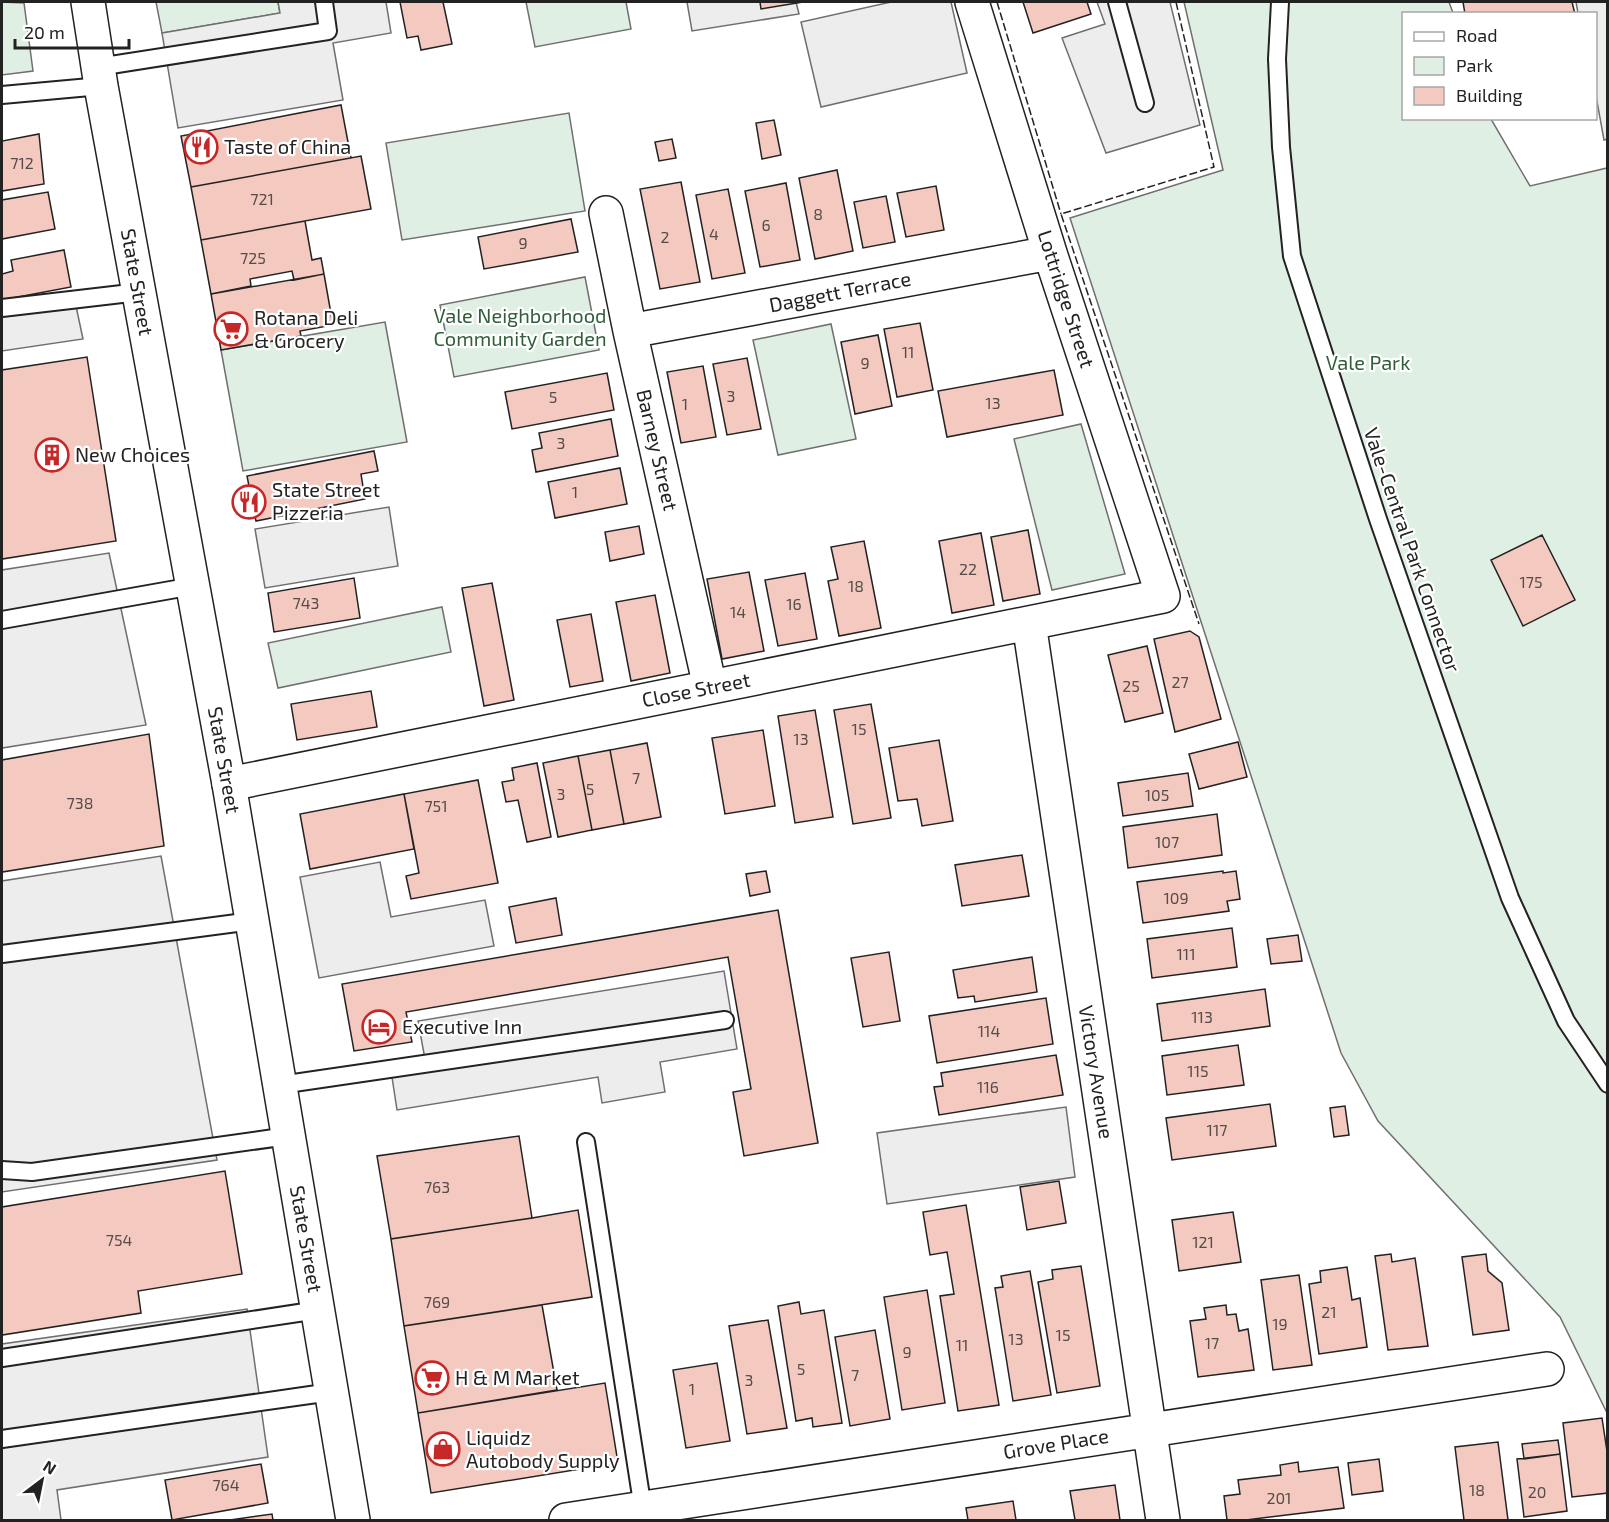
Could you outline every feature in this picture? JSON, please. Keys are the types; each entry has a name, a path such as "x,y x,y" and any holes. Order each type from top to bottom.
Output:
{"street":[{"name":"State Street","path":"88,2 229,784 353,1521"},
{"name":"Lottridge Street","path":"972,2 1050,253 1163,596"},
{"name":"Barney Street","path":"606,213 630,331 710,687"},
{"name":"Daggett Terrace","path":"630,331 1050,253"},
{"name":"Close Street","path":"229,784 1163,596"},
{"name":"Victory Avenue","path":"1029,623 1163,1521"},
{"name":"Grove Place","path":"566,1521 1547,1370"}],"lane":[{"path":"2,95 328,31 324,2"},
{"path":"1117,2 1145,103"},
{"name":"Vale-Central Park Connector","path":"1280,2 1277,59 1280,125 1292,256 1378,519 1510,898 1566,1021 1608,1084"},
{"path":"2,308 139,292"},
{"path":"2,620 193,586"},
{"path":"2,954 252,921"},
{"path":"280,1086 725,1020"},
{"path":"2,1170 32,1172 288,1136"},
{"path":"586,1142 643,1509"},
{"path":"2,1358 318,1310"},
{"path":"2,1439 331,1392"}],"green space":[{"path":"2,2 24,3 33,71 2,75"},
{"path":"156,2 278,2 280,13 162,33"},
{"path":"526,2 626,2 631,29 535,47"},
{"name":"Vale Park","path":"1184,2 1449,2 1453,12 1402,12 1402,120 1492,120 1530,186 1607,168 1607,1413 1560,1317 1378,1121 1341,1053 1070,218 1223,170"},
{"path":"569,113 585,211 402,240 386,143"},
{"name":"Vale Neighborhood Community Garden","path":"585,277 599,350 454,377 440,305"},
{"path":"385,322 407,442 243,471 221,350"},
{"path":"831,324 856,439 778,455 753,340"},
{"path":"1081,424 1125,574 1052,590 1014,439"},
{"path":"442,607 451,652 278,688 268,643"}],"shaded area":[{"path":"278,2 386,2 391,33 333,43 343,100 178,128 162,33 280,13"},
{"path":"687,2 796,2 799,14 692,31"},
{"path":"891,2 951,2 967,73 821,107 801,22"},
{"path":"1097,2 1170,2 1200,125 1106,153 1062,38 1105,24"},
{"path":"1576,2 1607,2 1608,139 1604,140 1597,102 1597,12 1578,12"},
{"path":"73,292 83,339 2,351 2,303"},
{"path":"389,507 398,566 265,588 255,529"},
{"path":"109,553 146,725 2,748 2,570"},
{"path":"161,856 217,1160 2,1192 2,881"},
{"path":"380,862 391,917 485,900 494,946 319,978 300,877"},
{"path":"724,971 737,1049 660,1062 665,1092 602,1103 598,1077 397,1110 392,1077 427,1070 418,1021"},
{"path":"1066,1107 1075,1177 887,1204 877,1133"},
{"path":"247,1309 268,1457 57,1490 61,1520 2,1520 2,1344"}],"building":[{"path":"400,2 443,2 452,44 421,50 418,36 407,38"},
{"path":"760,2 803,2 761,9"},
{"path":"1023,2 1087,2 1091,14 1033,33"},
{"path":"1463,2 1572,2 1574,12 1465,12"},
{"path":"341,105 351,158 191,187 181,136"},
{"path":"774,120 781,155 762,159 756,123"},
{"path":"39,134 44,184 2,191 2,141"},
{"path":"672,139 676,158 659,161 655,142"},
{"path":"361,156 371,209 201,240 191,187"},
{"path":"837,170 853,251 815,259 799,178"},
{"path":"681,182 700,282 660,289 640,189"},
{"path":"786,183 800,260 760,267 745,191"},
{"path":"936,186 944,230 906,237 897,193"},
{"path":"728,189 745,273 712,279 696,195"},
{"path":"48,192 55,229 2,239 2,200"},
{"path":"886,196 895,242 863,248 854,202"},
{"path":"571,219 578,252 484,269 478,237"},
{"path":"305,221 312,260 321,258 324,274 294,280 292,271 250,279 251,286 211,294 201,240"},
{"path":"64,250 71,287 2,300 2,274 13,271 11,260"},
{"path":"324,274 333,325 300,331 301,336 221,350 211,294"},
{"path":"920,323 933,390 897,397 884,329"},
{"path":"878,335 892,406 855,414 841,342"},
{"name":"New Choices","path":"87,357 116,541 2,559 2,370"},
{"path":"747,358 761,429 727,435 713,364"},
{"path":"703,366 716,437 681,443 667,372"},
{"path":"1054,370 1063,415 947,437 938,391"},
{"path":"607,373 614,410 512,429 505,392"},
{"path":"611,419 618,456 536,472 532,450 542,448 539,433"},
{"path":"374,451 378,471 361,474 365,499 256,521 247,476"},
{"path":"620,468 627,504 555,518 548,482"},
{"path":"639,526 644,554 610,561 605,532"},
{"path":"1028,530 1040,594 1003,601 991,537"},
{"path":"981,533 994,605 952,613 939,541"},
{"path":"1542,535 1575,600 1523,626 1491,560"},
{"path":"864,541 881,628 839,636 828,581 838,579 831,547"},
{"path":"749,572 764,651 722,659 707,579"},
{"path":"805,573 817,639 778,646 765,580"},
{"path":"354,578 360,618 274,632 268,593"},
{"path":"492,583 514,700 484,706 462,588"},
{"path":"655,595 670,673 631,681 616,602"},
{"path":"591,614 603,681 570,687 557,620"},
{"path":"1190,631 1199,637 1221,719 1175,732 1154,639"},
{"path":"1147,646 1163,713 1125,722 1108,655"},
{"path":"371,691 377,727 297,740 291,704"},
{"path":"871,704 891,818 853,824 834,710"},
{"path":"815,710 833,817 795,823 778,716"},
{"path":"763,730 775,806 725,814 712,738"},
{"path":"149,734 164,846 2,872 2,760"},
{"path":"939,740 953,821 922,826 917,799 898,801 889,748"},
{"path":"1238,742 1247,777 1199,789 1189,754"},
{"path":"647,743 661,817 624,824 610,750"},
{"path":"610,750 624,824 592,830 578,756"},
{"path":"578,756 592,830 558,837 543,763"},
{"path":"537,763 551,837 527,842 518,800 506,802 502,782 514,780 512,768"},
{"path":"1188,773 1193,806 1123,816 1118,783"},
{"path":"478,780 498,883 411,899 406,876 419,873 404,794"},
{"path":"404,794 414,849 310,869 300,814"},
{"path":"1217,814 1222,855 1128,868 1123,827"},
{"path":"1022,855 1029,896 962,906 955,865"},
{"path":"766,871 770,892 750,896 746,874"},
{"path":"1223,871 1223,873 1236,871 1240,899 1227,901 1229,911 1143,923 1137,882"},
{"path":"556,898 562,935 516,943 509,907"},
{"name":"Executive Inn","path":"778,910 818,1143 744,1156 733,1092 751,1089 728,957 406,1012 412,1042 354,1051 342,984"},
{"path":"1232,928 1237,967 1152,978 1147,939"},
{"path":"1298,935 1302,961 1271,964 1267,939"},
{"path":"889,952 900,1021 863,1027 851,958"},
{"path":"1032,957 1037,992 975,1002 974,996 958,998 953,970"},
{"path":"1265,989 1270,1026 1162,1041 1157,1004"},
{"path":"1046,998 1053,1044 937,1063 929,1016"},
{"path":"1238,1045 1244,1085 1167,1095 1162,1056"},
{"path":"1056,1055 1063,1095 939,1115 934,1087 943,1086 941,1073"},
{"path":"1270,1104 1276,1146 1172,1160 1166,1118"},
{"path":"1345,1106 1349,1135 1334,1137 1330,1108"},
{"path":"519,1136 532,1218 391,1239 377,1156"},
{"path":"225,1171 242,1274 138,1291 141,1313 2,1335 2,1207"},
{"path":"1059,1181 1066,1223 1027,1230 1020,1187"},
{"path":"966,1205 999,1405 958,1411 940,1296 954,1294 947,1252 930,1255 923,1212"},
{"path":"578,1210 592,1297 404,1326 391,1239"},
{"path":"1233,1212 1241,1262 1179,1271 1172,1220"},
{"path":"1391,1254 1392,1262 1415,1258 1428,1346 1388,1350 1375,1256"},
{"path":"1486,1254 1488,1271 1502,1283 1509,1330 1473,1335 1462,1257"},
{"path":"1081,1266 1100,1386 1057,1393 1038,1282 1053,1279 1052,1270"},
{"path":"1347,1267 1352,1300 1360,1298 1367,1347 1319,1354 1309,1284 1321,1282 1320,1271"},
{"path":"1030,1271 1051,1395 1013,1401 995,1288 1003,1287 1001,1276"},
{"path":"1299,1275 1312,1365 1273,1370 1261,1280"},
{"path":"927,1290 945,1403 902,1410 884,1297"},
{"path":"799,1302 801,1314 824,1310 842,1423 813,1427 812,1418 796,1421 778,1306"},
{"path":"542,1305 557,1390 418,1413 404,1326"},
{"path":"1226,1305 1227,1315 1236,1314 1239,1331 1248,1329 1254,1370 1198,1377 1190,1321 1206,1319 1204,1308"},
{"path":"768,1320 787,1428 747,1434 729,1326"},
{"path":"875,1330 890,1419 850,1426 835,1337"},
{"path":"717,1363 730,1441 686,1448 673,1370"},
{"path":"605,1383 618,1463 431,1493 418,1413"},
{"path":"1602,1418 1608,1458 1608,1493 1572,1497 1563,1423"},
{"path":"1558,1440 1560,1454 1524,1459 1522,1444"},
{"path":"1498,1442 1508,1520 1464,1520 1455,1447"},
{"path":"1560,1454 1567,1511 1524,1517 1517,1459"},
{"path":"1379,1459 1383,1491 1352,1495 1348,1463"},
{"path":"1298,1462 1299,1472 1338,1467 1344,1508 1246,1520 1227,1520 1224,1496 1240,1494 1238,1480 1281,1475 1280,1465"},
{"path":"261,1464 268,1503 172,1520 165,1480"},
{"path":"1115,1485 1120,1520 1075,1520 1070,1491"},
{"path":"1013,1501 1016,1520 968,1520 966,1508"},
{"path":"272,1514 273,1520 230,1520"}],"fence":[{"path":"997,2 1061,214"},
{"path":"1176,2 1214,167 1061,214 1199,624"}],"place":[{"name":"Taste of China","path":"201,147"},
{"name":"Rotana Deli & Grocery","path":"231,329"},
{"name":"New Choices","path":"52,455"},
{"name":"State Street Pizzeria","path":"249,502"},
{"name":"Executive Inn","path":"379,1027"},
{"name":"H & M Market","path":"432,1378"},
{"name":"Liquidz Autobody Supply","path":"443,1449"}]}
